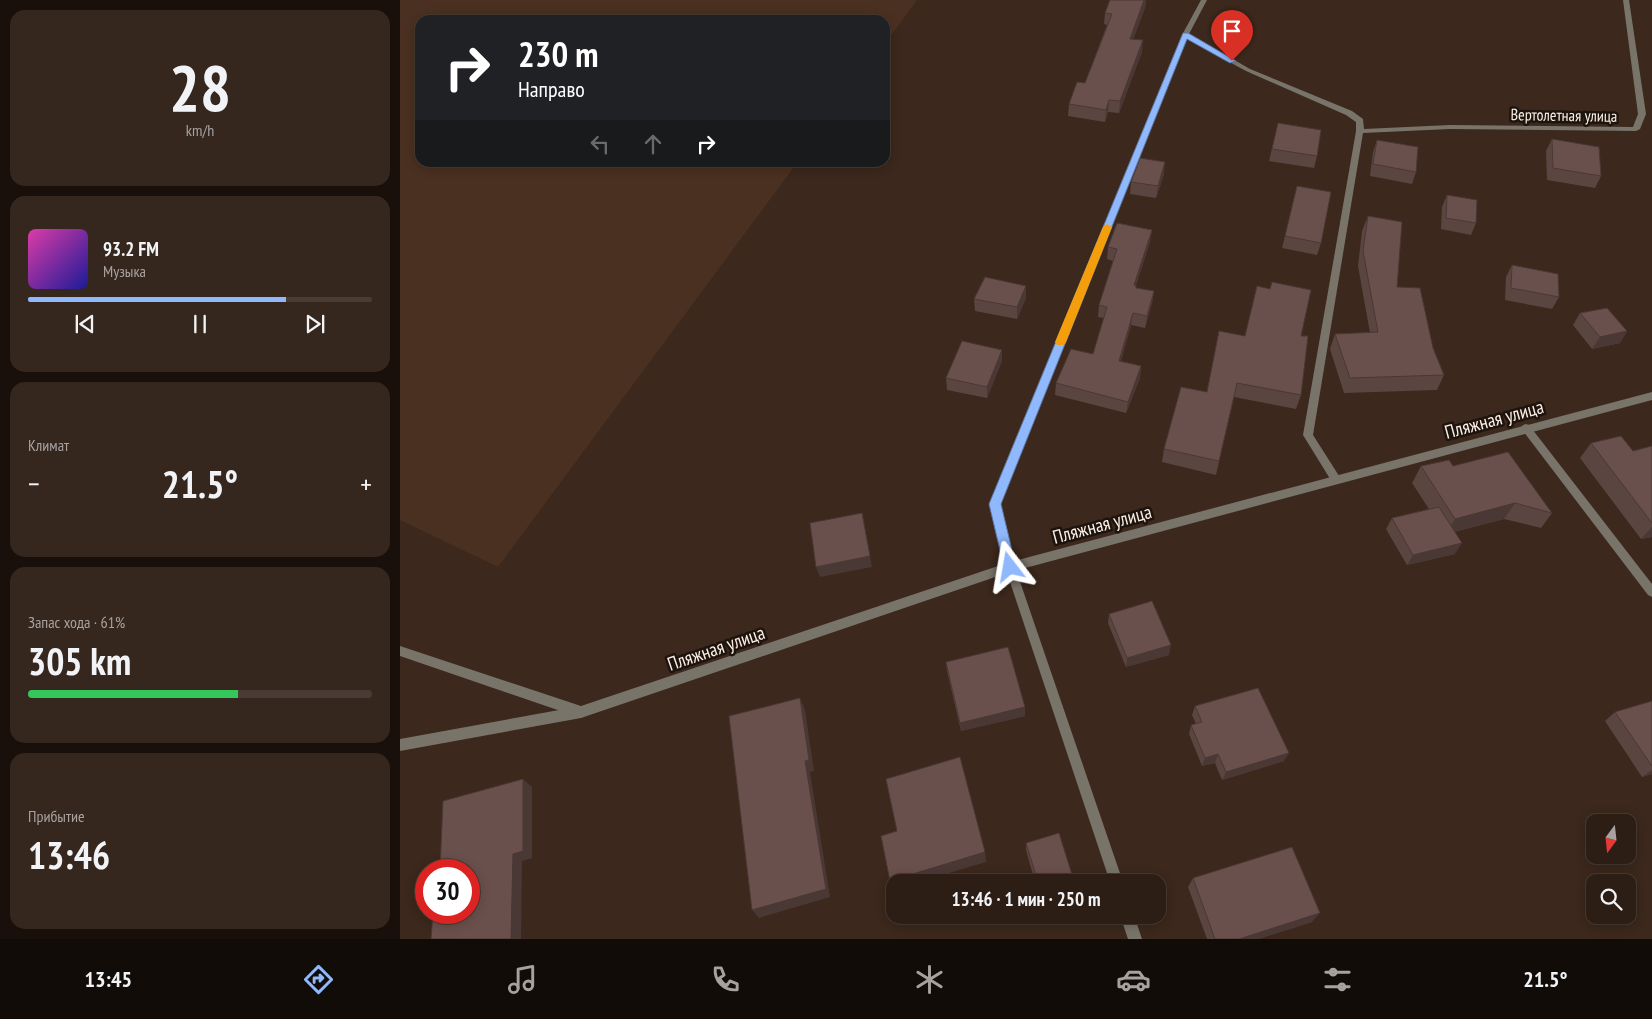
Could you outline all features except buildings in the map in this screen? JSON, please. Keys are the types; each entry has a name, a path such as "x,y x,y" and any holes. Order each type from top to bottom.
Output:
{"street":[{"path":"1113,874 1010,567 995,504 1185,35 1204,0"},
{"name":"Вертолетная улица","path":"1360,131 1450,127 1636,129 1642,114 1626,0"},
{"path":"1185,35 1248,70 1349,113 1360,121 1360,131 1308,435 1336,479"},
{"name":"Пляжная улица","path":"400,744 581,712 1010,567 1526,428 1652,396"},
{"path":"1526,428 1652,592"},
{"path":"400,651 581,712"},
{"path":"1130,924 1136,939"}],"shaded area":[{"path":"400,0 917,0 890,37 890,15 415,15 415,167 794,167 498,567 400,520"}],"slow traffic":[{"path":"1060,342 1107,227"}],"route":[{"path":"1010,567 995,504 1185,35 1232,61"}]}
